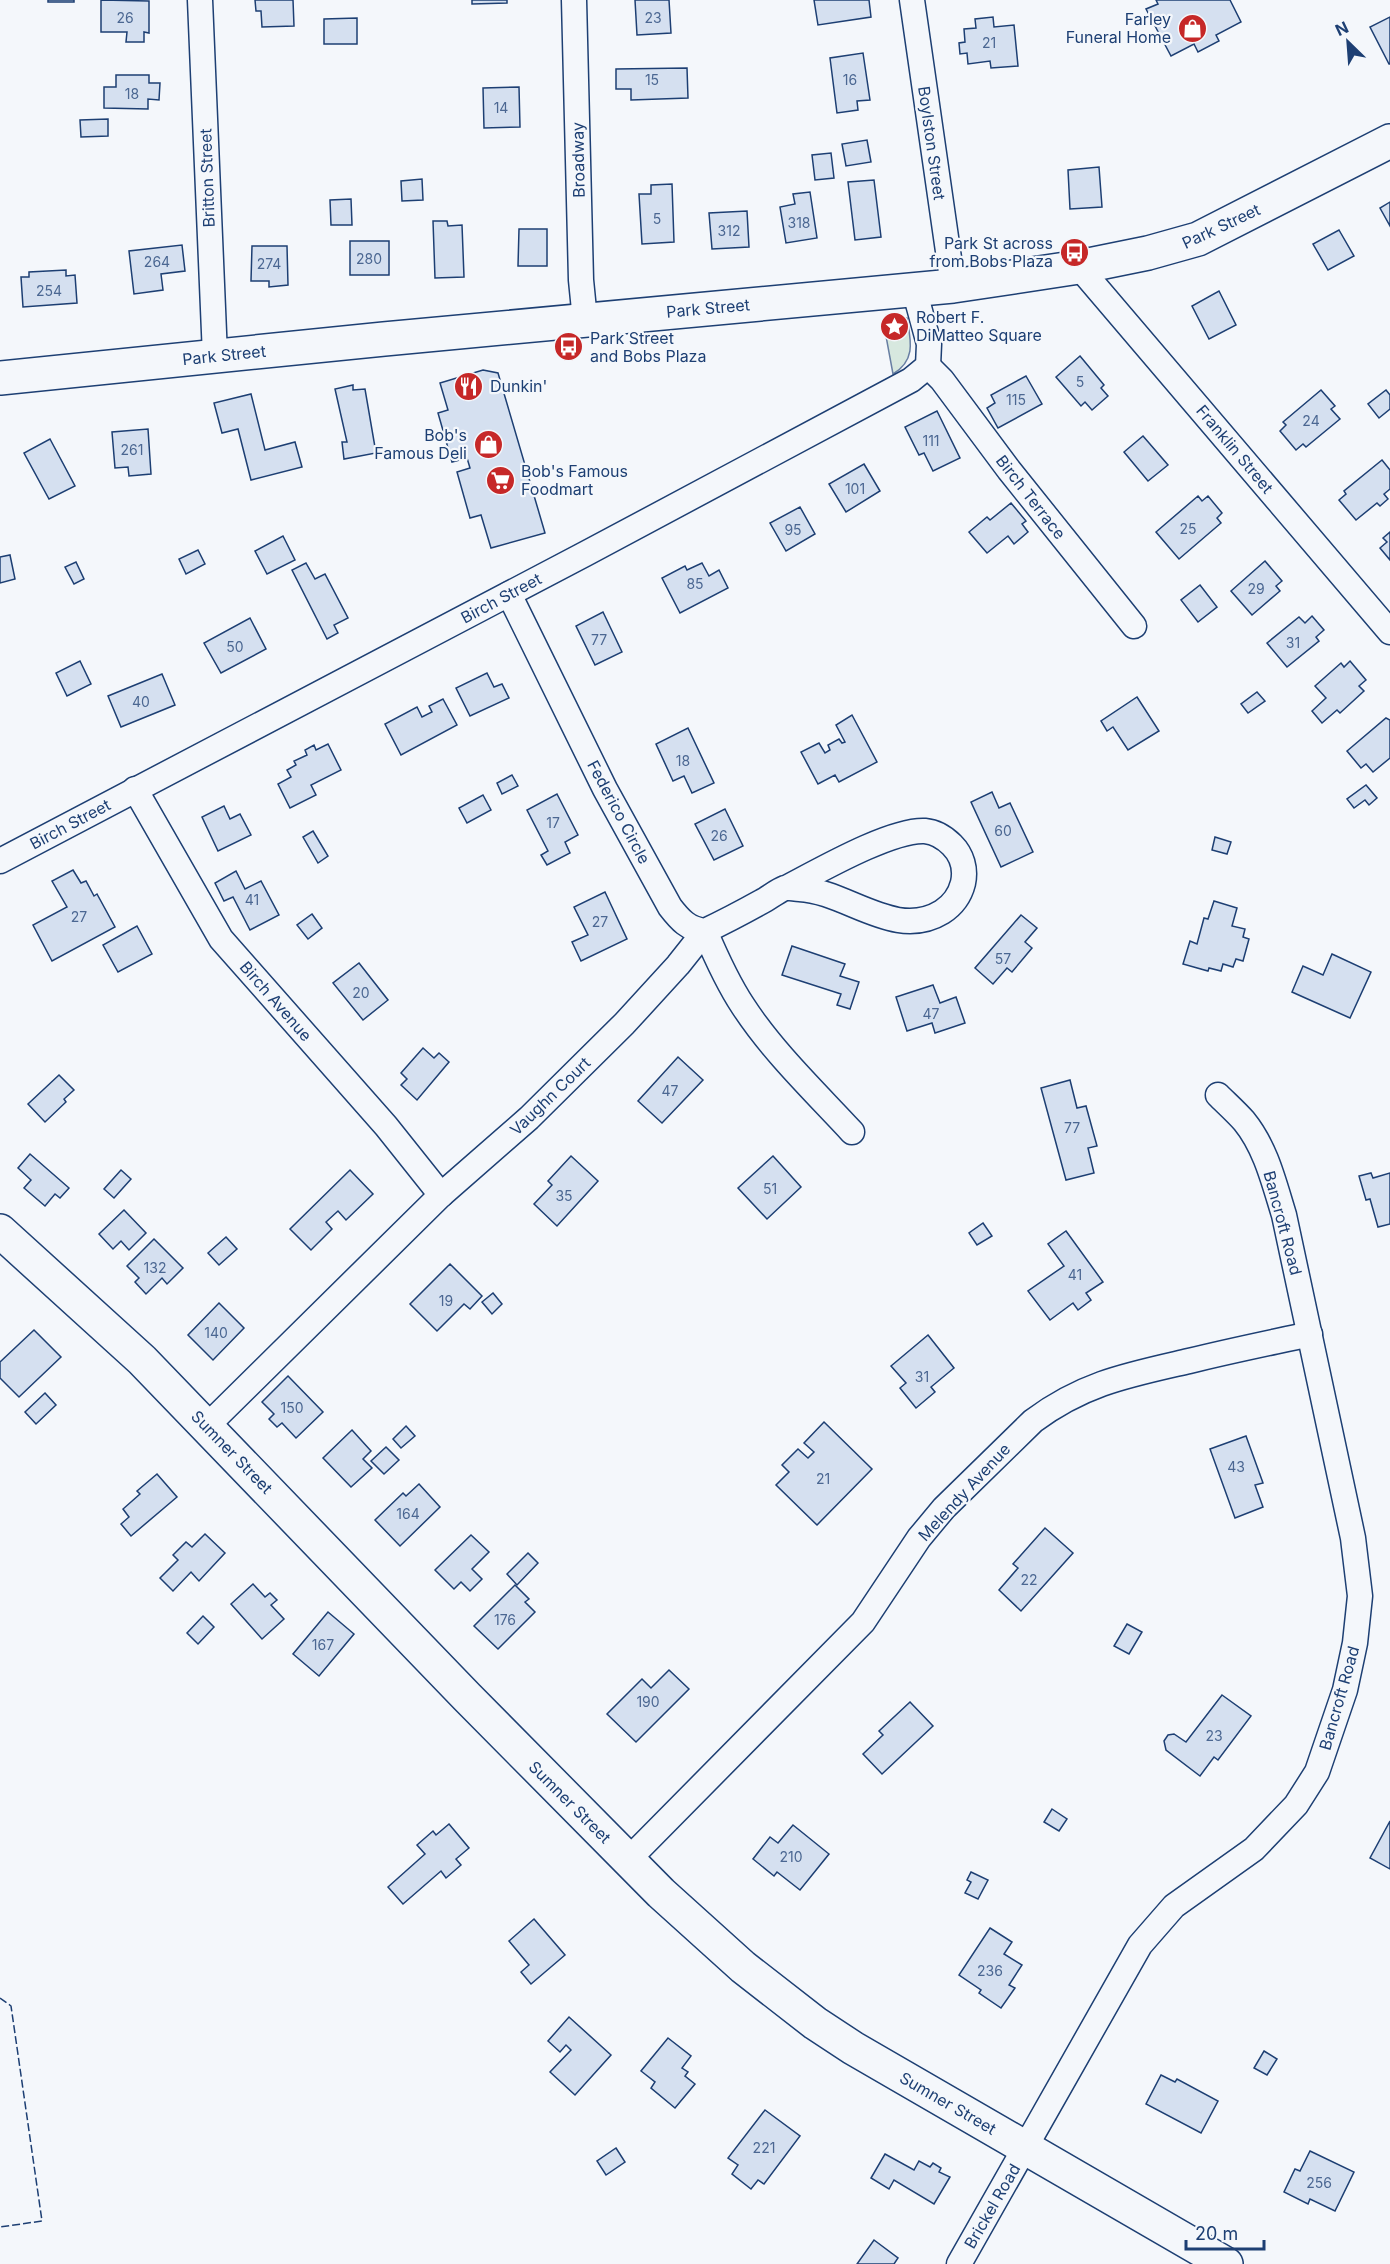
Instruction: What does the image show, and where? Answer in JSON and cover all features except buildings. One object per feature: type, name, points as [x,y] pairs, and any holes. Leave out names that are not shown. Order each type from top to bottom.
[{"type":"main road","name":"Park Street","points":[[0,378],[952,286],[1080,267],[1148,253],[1198,239],[1390,141]]},
{"type":"main road","name":"Sumner Street","points":[[0,1231],[103,1323],[207,1426],[467,1697],[628,1860],[716,1944],[815,2023],[900,2076],[1226,2264]]},
{"type":"street","name":"Britton Street","points":[[200,0],[215,356]]},
{"type":"street","name":"Broadway","points":[[574,0],[581,280],[585,320]]},
{"type":"street","name":"Boylston Street","points":[[912,0],[952,286]]},
{"type":"street","name":"Franklin Street","points":[[1080,267],[1390,632]]},
{"type":"street","points":[[914,289],[929,344],[928,366]]},
{"type":"street","name":"Birch Street","points":[[0,861],[911,380],[928,366]]},
{"type":"street","name":"Birch Terrace","points":[[928,366],[942,380],[1009,470],[1134,626]]},
{"type":"street","name":"Federico Circle","points":[[509,594],[605,789],[670,907],[682,922],[693,930],[705,931]]},
{"type":"street","name":"Birch Avenue","points":[[135,789],[221,939],[386,1126],[441,1195]]},
{"type":"street","points":[[786,888],[808,889],[828,894],[882,917],[921,921],[936,916],[957,899],[964,873],[961,857],[955,848],[935,833],[922,831],[891,838],[848,856],[786,888],[705,931],[721,968],[743,1006],[775,1048],[852,1132]]},
{"type":"street","name":"Vaughn Court","points":[[207,1426],[441,1195],[529,1118],[624,1024],[678,965],[705,931]]},
{"type":"street","name":"Bancroft Road","points":[[1026,2148],[1140,1945],[1174,1906],[1254,1849],[1283,1820],[1317,1772],[1345,1690],[1356,1643],[1360,1613],[1359,1578],[1353,1538],[1284,1215],[1270,1170],[1256,1140],[1244,1122],[1218,1095]]},
{"type":"street","name":"Melendy Avenue","points":[[628,1860],[848,1638],[876,1605],[919,1538],[944,1508],[1033,1421],[1081,1391],[1117,1377],[1310,1334]]},
{"type":"street","name":"Brickel Road","points":[[959,2264],[1026,2148]]},
{"type":"shaded area","points":[[907,318],[909,356],[900,369],[893,374],[883,320]]},
{"type":"fence","points":[[0,1998],[11,2006],[42,2221],[0,2227]]},
{"type":"place","name":"Farley Funeral Home","points":[[1192,28]]},
{"type":"place","name":"Park St across from Bobs Plaza","points":[[1074,252]]},
{"type":"place","name":"Robert F. DiMatteo Square","points":[[895,326]]},
{"type":"place","name":"Park Street and Bobs Plaza","points":[[569,347]]},
{"type":"place","name":"Dunkin'","points":[[469,386]]},
{"type":"place","name":"Bob's Famous Deli","points":[[488,444]]},
{"type":"place","name":"Bob's Famous Foodmart","points":[[500,480]]}]
